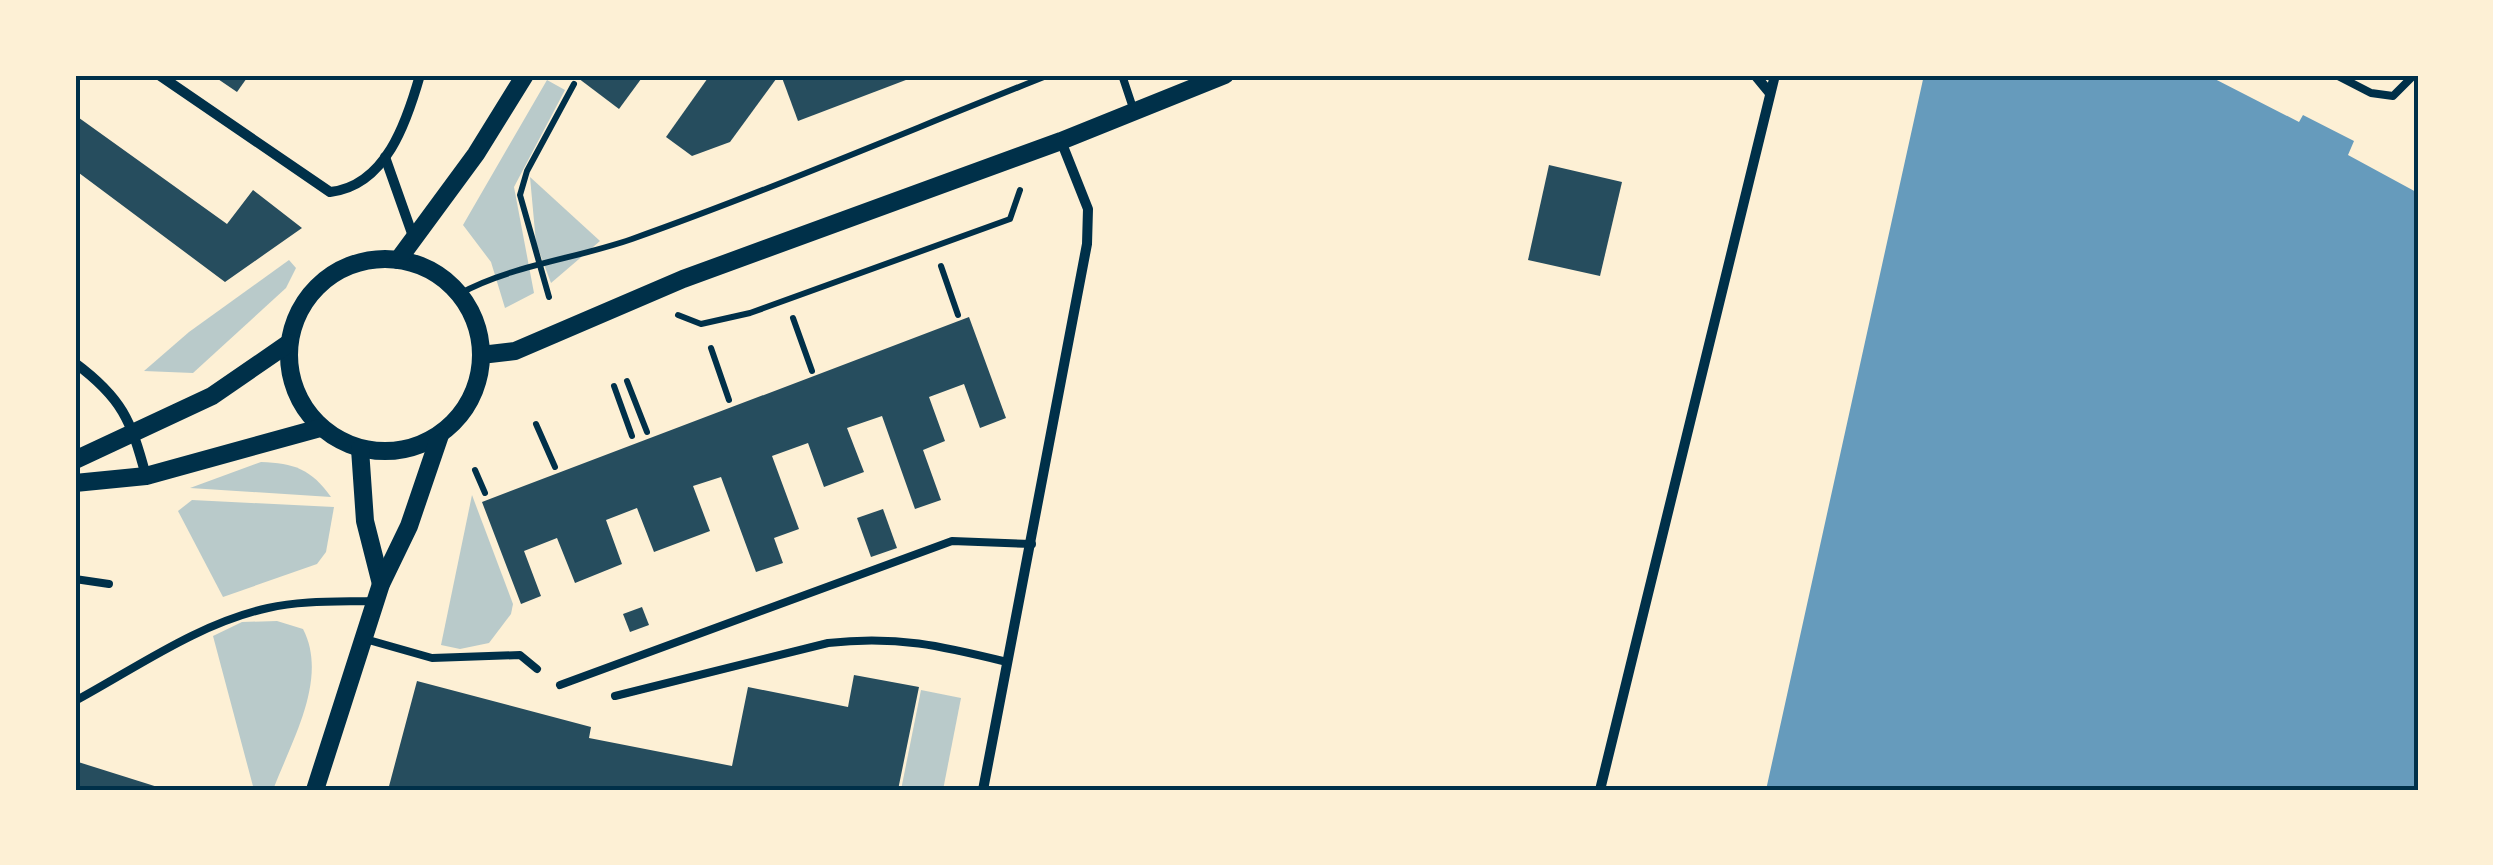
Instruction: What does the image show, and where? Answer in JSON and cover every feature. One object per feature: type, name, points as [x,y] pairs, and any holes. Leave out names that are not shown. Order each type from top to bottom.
[{"type":"street","points":[[159,75],[330,192],[342,191],[364,178],[385,157],[401,135],[420,75]]},
{"type":"street","points":[[398,260],[476,154],[525,75]]},
{"type":"street","points":[[481,356],[515,352],[638,298],[1061,141],[1134,108],[1225,75]]},
{"type":"street","points":[[1755,75],[1769,92]]},
{"type":"street","points":[[1600,790],[1774,75]]},
{"type":"street","points":[[983,790],[1087,244],[1088,209],[1061,141]]},
{"type":"street","points":[[385,157],[414,239]]},
{"type":"street","points":[[398,260],[432,272],[459,294],[476,323],[481,356],[476,386],[462,413],[440,435],[415,447],[388,452],[360,449],[320,428],[298,399],[290,373],[289,343],[296,318],[311,292],[334,273],[361,262],[398,260]]},
{"type":"street","points":[[75,460],[212,396],[289,343]]},
{"type":"street","points":[[75,363],[110,390],[134,430],[146,476]]},
{"type":"street","points":[[75,483],[146,476],[320,428]]},
{"type":"street","points":[[315,790],[378,593],[409,526],[440,435]]},
{"type":"street","points":[[360,449],[365,521],[378,593]]},
{"type":"lane","points":[[1122,75],[1134,108]]},
{"type":"lane","points":[[2336,75],[2371,93],[2394,96],[2414,75]]},
{"type":"lane","points":[[560,685],[952,541],[1032,544]]},
{"type":"lane","points":[[75,579],[109,584]]},
{"type":"lane","points":[[75,701],[216,624],[244,614],[378,593]]},
{"type":"lane","points":[[364,638],[432,658],[520,655],[537,668]]},
{"type":"lane","points":[[615,696],[828,643],[861,639],[916,640],[1007,662]]},
{"type":"path","points":[[459,294],[494,274],[540,267],[630,240],[1049,75]]},
{"type":"path","points":[[549,297],[520,195],[527,171],[574,84]]},
{"type":"path","points":[[638,298],[701,324],[720,321],[1010,219],[1034,151]]},
{"type":"path","points":[[941,266],[958,314]]},
{"type":"path","points":[[793,318],[812,371]]},
{"type":"path","points":[[711,348],[730,400]]},
{"type":"path","points":[[628,380],[647,432]]},
{"type":"path","points":[[614,386],[632,436]]},
{"type":"path","points":[[536,424],[554,468]]},
{"type":"path","points":[[475,470],[485,492]]},
{"type":"shaded area","points":[[547,80],[565,90],[514,187],[534,293],[505,308],[491,262],[463,225]]},
{"type":"shaded area","points":[[530,177],[600,241],[551,283],[536,243]]},
{"type":"shaded area","points":[[289,260],[296,268],[286,288],[193,373],[144,371],[189,332]]},
{"type":"shaded area","points":[[261,462],[301,469],[331,497],[190,488]]},
{"type":"shaded area","points":[[472,495],[513,604],[511,614],[489,643],[460,649],[441,645]]},
{"type":"shaded area","points":[[192,500],[334,507],[326,552],[317,564],[223,597],[178,511]]},
{"type":"shaded area","points":[[277,621],[303,629],[310,648],[310,689],[273,790],[254,790],[213,636],[242,622]]},
{"type":"shaded area","points":[[921,690],[961,698],[943,790],[901,790]]},
{"type":"water","points":[[1924,75],[2207,75],[2299,122],[2303,115],[2354,141],[2348,155],[2418,193],[2418,790],[1766,790]]},
{"type":"building","points":[[212,75],[249,75],[237,92]]},
{"type":"building","points":[[574,75],[644,75],[619,109]]},
{"type":"building","points":[[710,75],[779,75],[730,142],[692,156],[666,137]]},
{"type":"building","points":[[781,75],[919,75],[798,121]]},
{"type":"building","points":[[75,115],[227,224],[253,190],[302,228],[225,282],[75,170]]},
{"type":"building","points":[[1549,165],[1622,182],[1600,276],[1528,260]]},
{"type":"building","points":[[969,317],[1006,418],[980,428],[964,384],[929,397],[945,441],[923,450],[941,500],[915,509],[882,416],[847,428],[864,472],[824,487],[808,443],[772,456],[799,529],[774,538],[783,563],[756,572],[721,477],[693,486],[710,531],[654,552],[637,508],[606,520],[622,564],[575,583],[557,538],[524,551],[541,596],[521,604],[482,502]]},
{"type":"building","points":[[883,509],[897,548],[871,557],[857,518]]},
{"type":"building","points":[[642,607],[649,625],[630,632],[623,614]]},
{"type":"building","points":[[854,675],[919,687],[898,790],[388,790],[417,681],[591,727],[589,738],[732,766],[748,687],[848,707]]},
{"type":"building","points":[[75,761],[164,789],[164,790],[75,790]]}]
